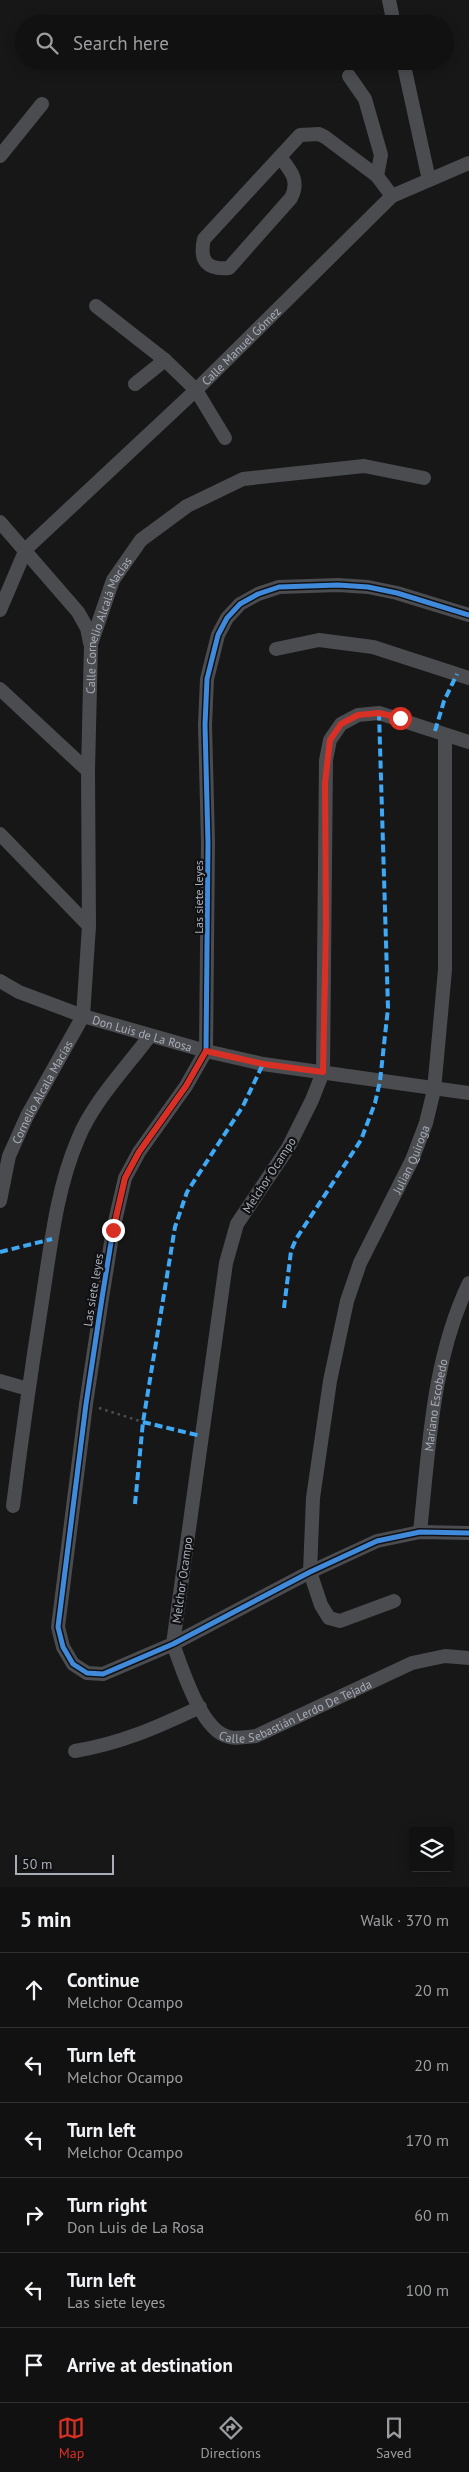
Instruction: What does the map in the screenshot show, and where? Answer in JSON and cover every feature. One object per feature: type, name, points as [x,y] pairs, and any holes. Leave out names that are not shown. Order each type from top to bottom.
[{"type":"street","points":[[389,0],[392,15]]},
{"type":"street","points":[[405,70],[429,180]]},
{"type":"street","points":[[349,76],[365,100],[381,155],[377,176]]},
{"type":"street","points":[[0,156],[42,104]]},
{"type":"street","points":[[280,157],[291,171],[296,182],[296,190],[229,268],[212,267],[203,260],[201,251],[204,239],[300,135],[319,134],[351,155],[377,176],[392,196]]},
{"type":"street","name":"Calle Manuel Gómez","points":[[26,549],[196,390],[392,196],[469,163]]},
{"type":"street","points":[[96,306],[165,360],[196,390],[225,438]]},
{"type":"street","points":[[135,384],[165,360]]},
{"type":"street","name":"Calle Cornelio Alcalá Macías","points":[[83,1016],[89,926],[88,771],[91,644],[113,580],[141,540],[187,506],[243,479],[364,466],[424,478]]},
{"type":"street","points":[[0,522],[26,549],[78,612],[87,628],[91,644]]},
{"type":"street","points":[[0,610],[26,549]]},
{"type":"street","name":"Las siete leyes","points":[[469,615],[368,587],[320,585],[279,587],[258,594],[240,604],[227,618],[218,635],[210,658],[206,686],[208,870],[206,1051],[186,1086],[139,1152],[125,1178],[113,1230],[86,1404],[58,1627],[63,1647],[73,1664],[87,1672],[103,1674],[173,1644],[310,1572],[377,1542],[420,1532],[469,1533]]},
{"type":"street","points":[[276,650],[319,640],[364,646],[469,678]]},
{"type":"street","points":[[0,689],[88,771]]},
{"type":"street","name":"Melchor Ocampo","points":[[173,1644],[226,1263],[237,1224],[288,1148],[312,1100],[323,1072],[326,926],[325,783],[330,740],[335,730],[348,718],[368,713],[400,718],[469,742]]},
{"type":"street","name":"Julian Quiroga","points":[[394,1601],[340,1621],[329,1618],[320,1605],[310,1572],[313,1498],[330,1381],[347,1301],[360,1263],[412,1160],[426,1123],[434,1090],[445,970],[445,735]]},
{"type":"street","points":[[0,834],[89,926]]},
{"type":"street","name":"Don Luis de La Rosa","points":[[0,981],[19,992],[83,1016],[149,1037],[206,1051],[263,1064],[469,1094]]},
{"type":"street","name":"Cornelio Alcala Macías","points":[[0,1201],[5,1151],[27,1116],[83,1016]]},
{"type":"street","points":[[12,1506],[28,1389],[61,1192],[78,1139],[98,1104],[149,1037]]},
{"type":"street","name":"Mariano Escobedo","points":[[420,1532],[439,1378],[446,1341],[469,1283]]},
{"type":"street","points":[[0,1381],[28,1389]]},
{"type":"street","name":"Calle Sebastián Lerdo De Tejada","points":[[173,1644],[200,1707],[215,1730],[228,1737],[256,1736],[412,1663],[445,1656],[469,1658]]},
{"type":"street","points":[[75,1751],[108,1746],[139,1736],[200,1707]]},
{"type":"path","points":[[86,1404],[143,1422]]},
{"type":"marked path","points":[[435,731],[444,701],[457,674]]},
{"type":"marked path","points":[[284,1308],[291,1251],[296,1239],[361,1140],[375,1103],[380,1081],[388,1008],[379,713]]},
{"type":"marked path","points":[[135,1504],[143,1422],[175,1227],[187,1192],[243,1106],[263,1064]]},
{"type":"marked path","points":[[0,1252],[52,1239]]},
{"type":"marked path","points":[[143,1422],[201,1436]]},
{"type":"cycle path","points":[[469,615],[397,593],[368,587],[338,585],[279,587],[258,594],[240,604],[227,618],[218,635],[207,679],[205,725],[208,843],[206,1051],[186,1086],[139,1152],[125,1178],[113,1230],[86,1404],[58,1627],[63,1647],[73,1664],[87,1673],[103,1674],[173,1644],[310,1572],[377,1541],[420,1532],[469,1533]]},
{"type":"route","points":[[113,1230],[125,1178],[139,1152],[186,1086],[206,1051],[263,1064],[323,1072],[326,926],[325,783],[326,760],[330,740],[335,730],[348,718],[368,713],[379,713],[400,718]]}]
